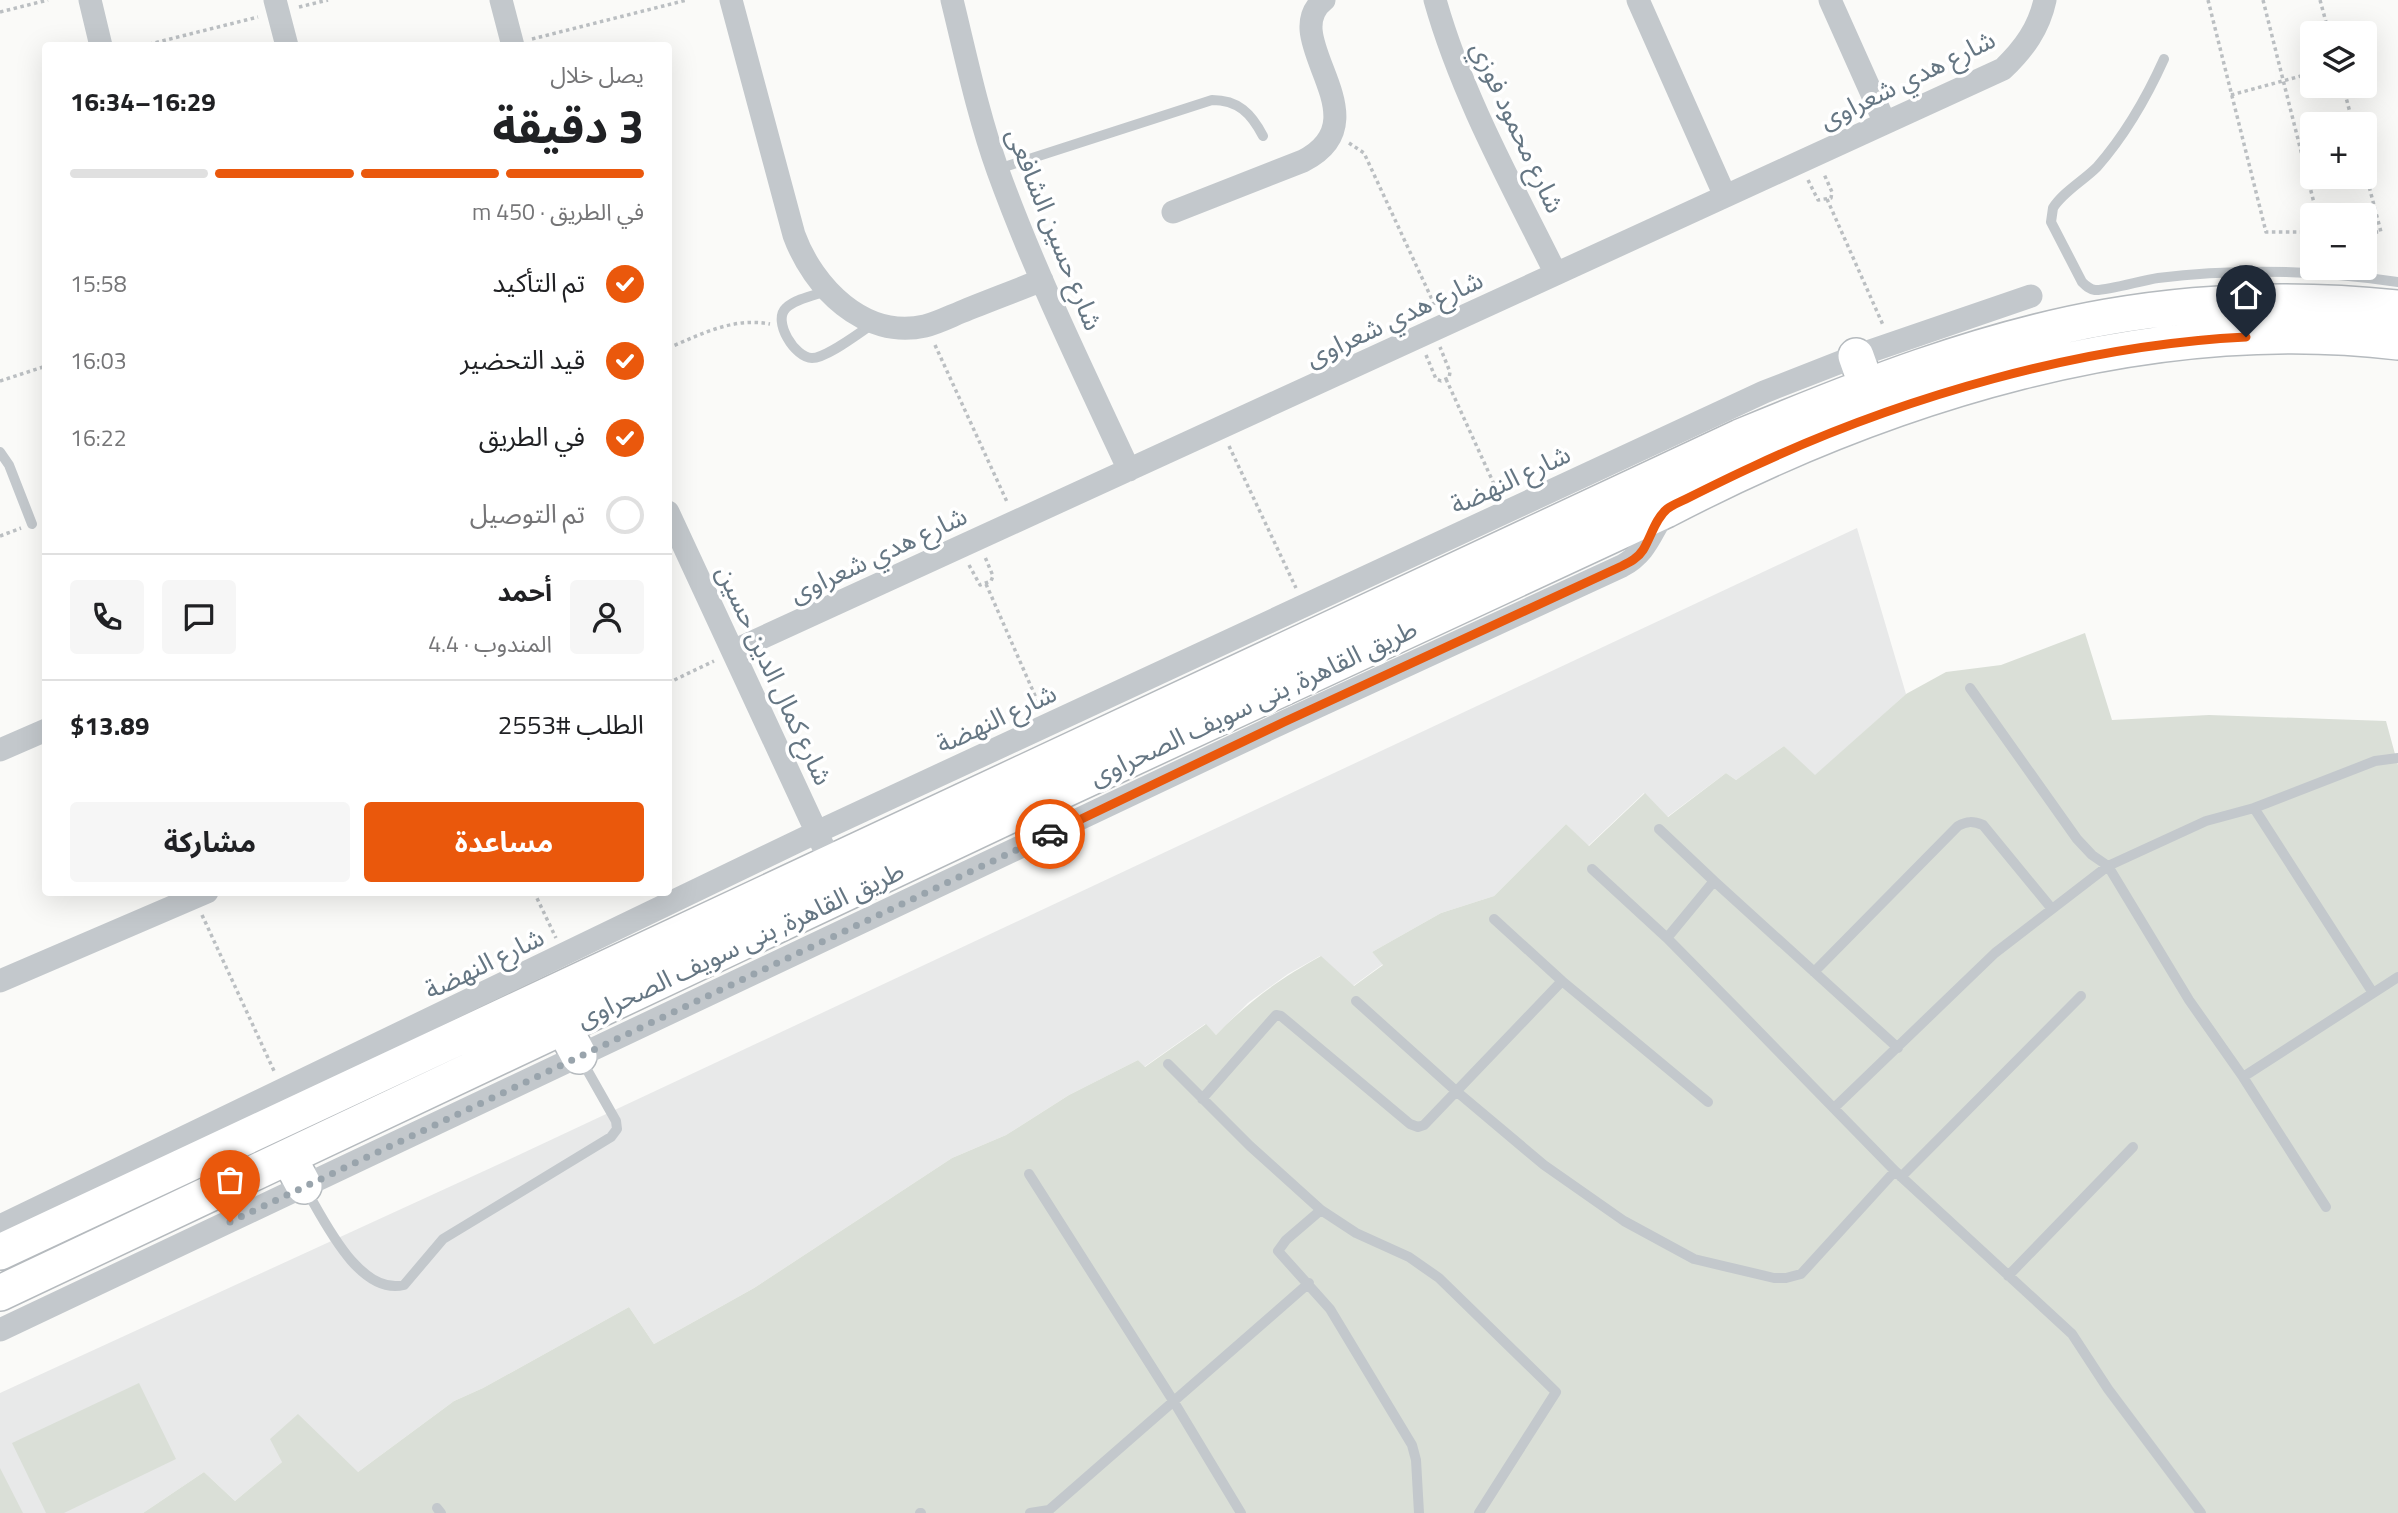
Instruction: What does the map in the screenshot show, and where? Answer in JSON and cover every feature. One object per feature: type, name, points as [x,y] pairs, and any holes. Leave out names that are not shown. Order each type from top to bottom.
[{"type":"main road","name":"طريق القاهرة, بنى سويف الصحراوى","points":[[0,1252],[824,847],[1527,537],[1740,437],[1861,371],[1940,362],[2054,328],[2159,309],[2263,302],[2327,302],[2398,308]]},
{"type":"main road","name":"طريق القاهرة, بنى سويف الصحراوى","points":[[0,1293],[297,1172],[1047,817],[1527,537],[1666,510],[1736,474],[1829,434],[1924,400],[2032,370],[2132,349],[2223,338],[2322,336],[2398,342]]},
{"type":"street","points":[[90,0],[100,42]]},
{"type":"street","points":[[501,0],[512,42]]},
{"type":"street","points":[[731,0],[794,235],[807,265],[827,291],[849,310],[876,322],[901,327],[926,326],[1042,280]]},
{"type":"street","name":"شارع حسين الشافعى","points":[[952,0],[998,169],[1042,280],[1129,470]]},
{"type":"street","points":[[1173,212],[1312,157],[1327,143],[1335,124],[1334,103],[1310,29],[1314,9],[1324,0]]},
{"type":"street","name":"شارع محمود فوزي","points":[[1435,0],[1476,109],[1556,274]]},
{"type":"street","points":[[1638,0],[1725,197]]},
{"type":"street","points":[[1830,0],[1885,123]]},
{"type":"street","name":"شارع هدي شعراوى","points":[[733,651],[2003,69],[2028,41],[2037,25],[2045,0]]},
{"type":"street","points":[[277,6],[285,42]]},
{"type":"street","points":[[1861,371],[1891,343],[2031,296]]},
{"type":"street","points":[[1047,817],[1284,722],[1622,566],[1643,551],[1649,536],[1666,510]]},
{"type":"street","name":"شارع كمال الدين حسين","points":[[672,521],[824,847]]},
{"type":"street","name":"شارع النهضة","points":[[0,1226],[564,956],[824,847],[1048,724],[1304,606],[1527,537]]},
{"type":"street","points":[[0,750],[42,732]]},
{"type":"street","points":[[0,981],[199,896]]},
{"type":"street","points":[[0,1330],[297,1172]]},
{"type":"lane","points":[[2164,59],[2146,99],[2123,135],[2095,168],[2053,208],[2051,222],[2087,287],[2098,290],[2200,273],[2257,270],[2348,275],[2398,282]]},
{"type":"lane","points":[[998,169],[1212,100],[1231,102],[1240,107],[1255,120],[1263,136]]},
{"type":"lane","points":[[827,291],[788,306],[781,316],[782,327],[803,356],[815,358],[876,322]]},
{"type":"lane","points":[[0,452],[9,465],[32,524]]},
{"type":"lane","points":[[1970,688],[2077,839],[2092,855],[2108,866],[2189,999],[2243,1077],[2326,1207]]},
{"type":"lane","points":[[1834,1108],[1995,953],[2108,866],[2206,821],[2254,808],[2375,761],[2398,758]]},
{"type":"lane","points":[[2254,808],[2373,993]]},
{"type":"lane","points":[[1814,972],[1965,822],[1983,825],[2052,909]]},
{"type":"lane","points":[[1659,829],[1898,1048]]},
{"type":"lane","points":[[1592,869],[1667,939],[1898,1174],[2072,1334],[2108,1389],[2201,1513]]},
{"type":"lane","points":[[1667,939],[1714,881]]},
{"type":"lane","points":[[1494,919],[1562,981],[1708,1102]]},
{"type":"lane","points":[[2243,1077],[2398,977]]},
{"type":"lane","points":[[1202,1098],[1276,1015],[1281,1016],[1410,1124],[1418,1127],[1424,1125],[1562,981]]},
{"type":"lane","points":[[1356,1001],[1544,1165],[1624,1221],[1694,1259],[1786,1279],[1801,1274],[1898,1174],[2081,996]]},
{"type":"lane","points":[[297,1172],[340,1246],[357,1266],[378,1283],[389,1287],[404,1285],[443,1239],[611,1137],[617,1129],[571,1042]]},
{"type":"lane","points":[[1168,1064],[1250,1146],[1321,1210],[1356,1233],[1409,1257],[1439,1278],[1556,1392],[1479,1513]]},
{"type":"lane","points":[[2008,1276],[2133,1147]]},
{"type":"lane","points":[[1029,1174],[1241,1513]]},
{"type":"lane","points":[[1321,1210],[1286,1240],[1279,1251],[1330,1309],[1412,1445],[1416,1460],[1419,1513]]},
{"type":"lane","points":[[1030,1513],[1049,1510],[1309,1283]]},
{"type":"path","points":[[0,12],[48,0]]},
{"type":"path","points":[[156,42],[277,6],[328,0]]},
{"type":"path","points":[[525,42],[687,0]]},
{"type":"path","points":[[2208,0],[2266,232],[2300,232]]},
{"type":"path","points":[[2263,0],[2314,203]]},
{"type":"path","points":[[2320,0],[2326,21]]},
{"type":"path","points":[[2231,95],[2300,76]]},
{"type":"path","points":[[1327,143],[1349,143],[1364,153],[1450,372],[1449,378],[1441,381],[1436,379],[1432,331]]},
{"type":"path","points":[[1808,159],[1832,191],[1831,198],[1821,201],[1816,198],[1808,159]]},
{"type":"path","points":[[1827,199],[1891,343]]},
{"type":"path","points":[[2377,217],[2381,232],[2377,232]]},
{"type":"path","points":[[672,346],[726,324],[749,322],[782,327]]},
{"type":"path","points":[[926,326],[1016,522]]},
{"type":"path","points":[[0,381],[42,367]]},
{"type":"path","points":[[1446,379],[1527,537]]},
{"type":"path","points":[[1220,428],[1304,606]]},
{"type":"path","points":[[969,543],[993,576],[986,584],[978,583],[969,543]]},
{"type":"path","points":[[986,584],[1048,724]]},
{"type":"path","points":[[672,681],[733,651]]},
{"type":"path","points":[[201,896],[283,1091]]},
{"type":"path","points":[[536,896],[564,956]]},
{"type":"shaded area","points":[[1857,528],[1906,694],[1815,776],[1784,746],[1736,780],[1726,773],[1667,817],[1644,793],[1588,846],[1566,824],[1494,896],[1441,913],[1372,952],[1383,964],[1353,986],[1320,956],[1288,974],[1248,1003],[1216,1035],[1205,1024],[1144,1067],[1138,1060],[1069,1095],[1006,1135],[952,1158],[754,1288],[654,1344],[629,1307],[483,1388],[454,1401],[358,1472],[282,1462],[235,1501],[204,1472],[143,1513],[0,1513],[0,1393],[508,1160]]},
{"type":"shaded area","points":[[2085,633],[2112,720],[2209,715],[2386,721],[2398,765],[2398,1513],[143,1513],[204,1472],[235,1501],[282,1462],[270,1439],[298,1414],[358,1472],[454,1401],[483,1388],[629,1307],[654,1344],[754,1288],[952,1158],[1006,1135],[1069,1095],[1138,1060],[1145,1067],[1206,1024],[1216,1035],[1265,991],[1321,956],[1354,986],[1383,965],[1372,952],[1441,913],[1494,896],[1566,824],[1589,846],[1645,793],[1668,817],[1726,773],[1736,780],[1784,746],[1815,775],[1906,694],[1946,672],[2001,665]]},
{"type":"shaded area","points":[[139,1383],[176,1459],[64,1513],[46,1513],[12,1443]]},
{"type":"shaded area","points":[[0,1468],[23,1513],[0,1513]]},
{"type":"way so far","points":[[230,1222],[1050,834]]},
{"type":"route","points":[[1050,834],[1284,722],[1622,566],[1643,551],[1649,536],[1666,510],[1818,438],[1924,400],[2032,370],[2132,349],[2246,337]]}]
